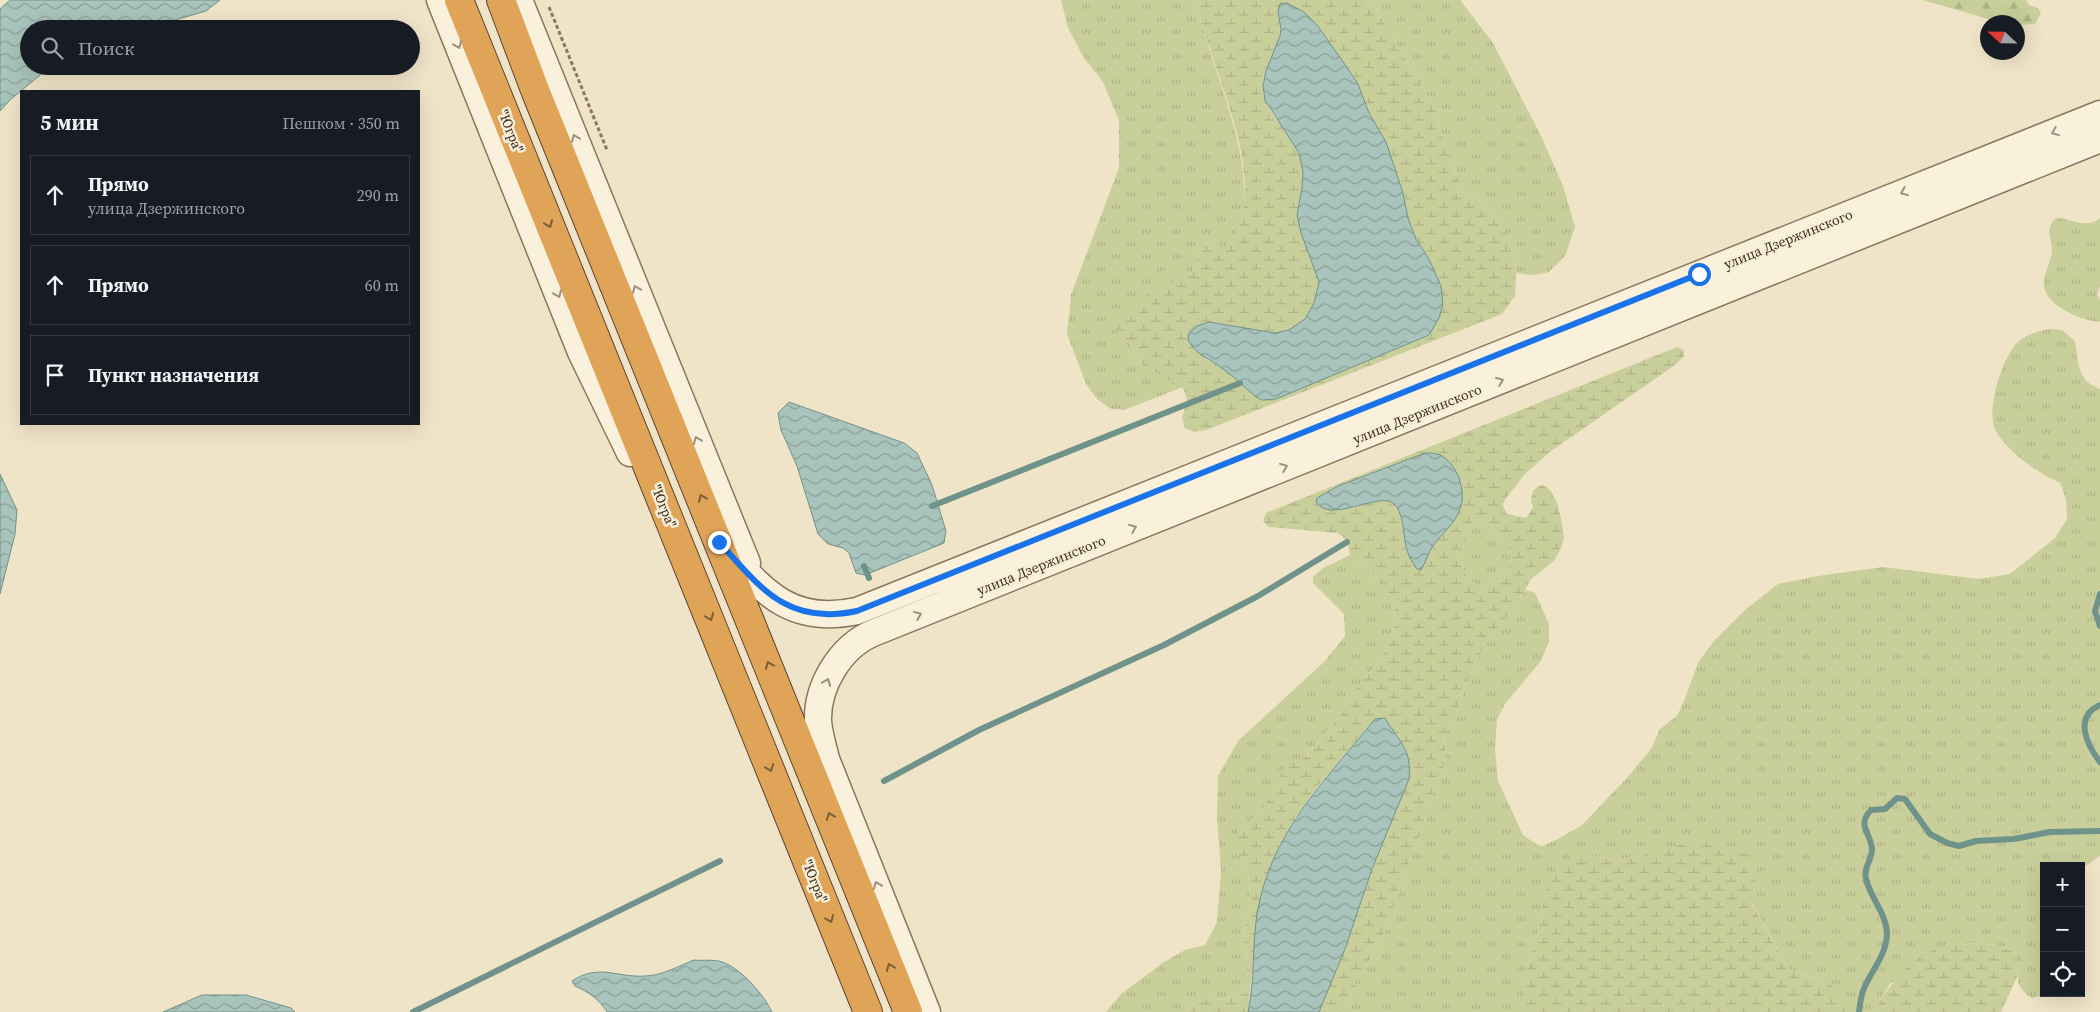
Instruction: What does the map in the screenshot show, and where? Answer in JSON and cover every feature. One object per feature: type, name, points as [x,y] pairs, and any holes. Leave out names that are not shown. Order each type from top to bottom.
[{"type":"highway","name":"\"Югра\"","points":[[459,0],[868,1012]]},
{"type":"highway","points":[[500,0],[908,1012]]},
{"type":"street","points":[[440,0],[582,352],[697,586]]},
{"type":"street","points":[[519,0],[755,582]]},
{"type":"street","name":"улица Дзержинского","points":[[719,542],[755,582],[767,593],[785,604],[812,613],[841,614],[863,609],[2100,114]]},
{"type":"street","name":"улица Дзержинского","points":[[818,720],[824,690],[838,661],[855,643],[872,633],[2100,139]]},
{"type":"street","points":[[817,784],[818,720]]},
{"type":"street","points":[[818,720],[826,759],[927,1012]]},
{"type":"green space","points":[[1061,0],[1196,0],[1207,43],[1234,128],[1243,172],[1245,198],[1243,214],[1236,232],[1226,248],[1209,241],[1200,253],[1192,272],[1173,282],[1117,331],[1129,343],[1141,364],[1183,387],[1124,410],[1111,409],[1097,399],[1086,384],[1067,334],[1071,295],[1119,168],[1119,121],[1103,82],[1084,58],[1068,28]]},
{"type":"green space","points":[[1196,0],[1371,0],[1436,110],[1444,143],[1456,176],[1469,195],[1485,203],[1509,238],[1516,273],[1515,296],[1502,314],[1206,430],[1195,432],[1185,428],[1182,418],[1187,399],[1183,388],[1141,364],[1129,343],[1117,331],[1120,318],[1146,295],[1192,272],[1200,253],[1209,241],[1226,247],[1242,218],[1245,187],[1243,161],[1229,106],[1202,25]],"holes":[[[1287,3],[1304,12],[1317,25],[1358,84],[1369,113],[1386,142],[1416,239],[1429,259],[1441,286],[1429,335],[1276,399],[1262,400],[1256,397],[1222,367],[1205,359],[1209,322],[1264,333],[1290,329],[1301,322],[1310,311],[1318,293],[1318,276],[1298,221],[1303,182],[1300,159],[1296,146],[1268,107],[1263,91],[1265,74],[1280,34],[1280,4]]]},
{"type":"green space","points":[[1371,0],[1460,0],[1493,43],[1542,138],[1563,186],[1575,227],[1565,256],[1549,272],[1534,275],[1516,273],[1509,238],[1485,203],[1469,195],[1456,176],[1444,143],[1436,110]]},
{"type":"green space","points":[[1923,0],[2026,0],[2029,5],[2038,8],[2041,13],[2035,24],[2025,25],[2025,15],[1980,15],[1980,17]]},
{"type":"green space","points":[[2060,218],[2080,223],[2091,223],[2100,218],[2100,286],[2097,294],[2100,300],[2100,321],[2098,322],[2073,315],[2057,305],[2046,292],[2044,281],[2052,251],[2050,227],[2055,219]]},
{"type":"green space","points":[[2049,329],[2062,330],[2075,341],[2078,363],[2083,376],[2092,386],[2100,389],[2100,856],[2085,866],[2085,862],[2040,862],[2040,996],[2032,998],[2021,989],[2018,974],[2022,956],[1997,945],[1974,943],[1940,948],[1890,984],[1873,1012],[1845,1012],[1820,981],[1788,969],[1751,901],[1756,883],[1645,855],[1617,860],[1584,854],[1546,889],[1535,943],[1522,983],[1522,1012],[1342,1012],[1383,934],[1395,903],[1446,759],[1443,734],[1457,716],[1464,689],[1485,644],[1526,590],[1535,593],[1549,624],[1549,641],[1541,661],[1505,704],[1497,720],[1495,749],[1498,781],[1523,835],[1542,846],[1582,825],[1625,780],[1651,749],[1660,729],[1677,716],[1698,663],[1713,642],[1744,611],[1778,584],[1818,576],[1883,567],[1978,579],[2010,574],[2055,538],[2067,519],[2066,499],[2060,483],[2042,474],[2017,456],[1997,433],[1993,424],[1993,401],[2004,364],[2018,342],[2026,336]]},
{"type":"green space","points":[[1677,347],[1684,350],[1684,356],[1675,365],[1551,451],[1525,474],[1504,501],[1503,506],[1507,514],[1526,518],[1533,508],[1531,499],[1533,491],[1538,486],[1543,485],[1551,491],[1558,505],[1562,524],[1564,538],[1561,548],[1554,561],[1531,579],[1520,600],[1485,644],[1464,689],[1457,716],[1443,734],[1446,759],[1383,934],[1342,1012],[1319,1012],[1345,949],[1372,869],[1405,747],[1385,718],[1375,719],[1318,786],[1295,818],[1279,846],[1256,930],[1248,1012],[1187,1012],[1201,998],[1223,1000],[1244,994],[1249,970],[1244,939],[1250,898],[1248,870],[1237,851],[1237,833],[1261,811],[1274,791],[1283,770],[1307,755],[1342,713],[1352,694],[1374,667],[1394,636],[1395,603],[1365,565],[1350,555],[1348,545],[1343,537],[1337,533],[1269,527],[1263,521],[1266,513]],"holes":[[[1442,456],[1450,463],[1457,474],[1437,540],[1420,570],[1416,568],[1406,550],[1400,513],[1395,504],[1388,500],[1379,500]],[[1480,519],[1489,523],[1509,547],[1511,563],[1498,582],[1483,587],[1473,582],[1466,575],[1462,559],[1463,550],[1473,521]]]},
{"type":"green space","points":[[1480,519],[1489,523],[1509,547],[1511,563],[1498,582],[1483,587],[1473,582],[1466,575],[1462,558],[1463,549],[1473,521]]},
{"type":"green space","points":[[1350,555],[1365,565],[1395,603],[1394,636],[1374,667],[1352,694],[1342,713],[1307,755],[1284,770],[1274,791],[1261,811],[1237,833],[1237,851],[1248,870],[1250,898],[1244,939],[1249,970],[1244,994],[1223,1000],[1201,998],[1187,1012],[1106,1012],[1121,994],[1164,962],[1185,950],[1205,945],[1217,922],[1221,871],[1217,818],[1218,776],[1238,741],[1325,661],[1345,636],[1344,614],[1313,583],[1313,577],[1323,568]]},
{"type":"green space","points":[[1704,837],[1749,856],[1756,883],[1751,902],[1788,969],[1835,987],[1845,1012],[1522,1012],[1522,983],[1535,943],[1546,889],[1563,865],[1584,854],[1617,860],[1645,855]]},
{"type":"green space","points":[[1975,943],[1997,945],[2023,956],[2017,977],[2001,1012],[1873,1012],[1893,983],[1918,959],[1939,948]]},
{"type":"water","points":[[10,0],[220,0],[206,11],[175,20],[20,20],[20,75],[40,75],[20,90],[0,111],[0,9]]},
{"type":"water","points":[[1287,3],[1304,12],[1317,25],[1358,84],[1369,113],[1386,142],[1403,193],[1408,218],[1416,239],[1429,259],[1441,286],[1443,304],[1439,318],[1429,335],[1276,399],[1262,400],[1218,365],[1200,354],[1188,340],[1189,333],[1197,326],[1209,322],[1275,333],[1289,330],[1305,319],[1314,303],[1319,282],[1301,233],[1297,215],[1303,172],[1299,153],[1265,100],[1263,86],[1266,71],[1280,36],[1281,29],[1278,12],[1280,4]]},
{"type":"water","points":[[789,402],[904,443],[917,453],[932,485],[946,531],[944,543],[865,575],[856,573],[849,553],[843,548],[828,544],[818,534],[797,466],[781,430],[778,413]]},
{"type":"water","points":[[1425,453],[1440,455],[1451,464],[1459,478],[1462,502],[1452,524],[1433,546],[1421,570],[1416,568],[1409,556],[1401,517],[1393,503],[1377,501],[1332,510],[1323,508],[1316,502],[1317,498],[1338,486]]},
{"type":"water","points":[[0,474],[17,510],[15,534],[0,594]]},
{"type":"water","points":[[1385,718],[1406,752],[1409,779],[1372,869],[1345,949],[1319,1012],[1248,1012],[1252,988],[1257,914],[1264,884],[1274,857],[1303,808],[1320,786],[1375,719]]},
{"type":"water","points":[[694,960],[719,961],[737,970],[758,990],[772,1012],[607,1012],[597,1000],[589,993],[575,986],[572,981],[591,973],[600,972],[651,976]]},
{"type":"water","points":[[202,995],[246,995],[291,1008],[295,1012],[163,1012]]},
{"type":"waterway","points":[[932,506],[1240,383]]},
{"type":"waterway","points":[[884,781],[979,730],[1164,645],[1258,596],[1347,542]]},
{"type":"waterway","points":[[864,566],[869,578]]},
{"type":"waterway","points":[[2100,594],[2095,611],[2100,626]]},
{"type":"waterway","points":[[2100,705],[2092,710],[2085,724],[2087,740],[2100,762]]},
{"type":"waterway","points":[[1859,1012],[1863,992],[1885,947],[1887,933],[1884,919],[1868,886],[1865,875],[1872,849],[1864,825],[1867,815],[1871,810],[1885,809],[1897,798],[1905,799],[1930,834],[1947,843],[1959,846],[1976,841],[2014,839],[2050,832],[2100,831]]},
{"type":"waterway","points":[[413,1012],[720,861]]},
{"type":"route","points":[[719,542],[762,589],[785,604],[820,615],[857,611],[1699,274]]}]
